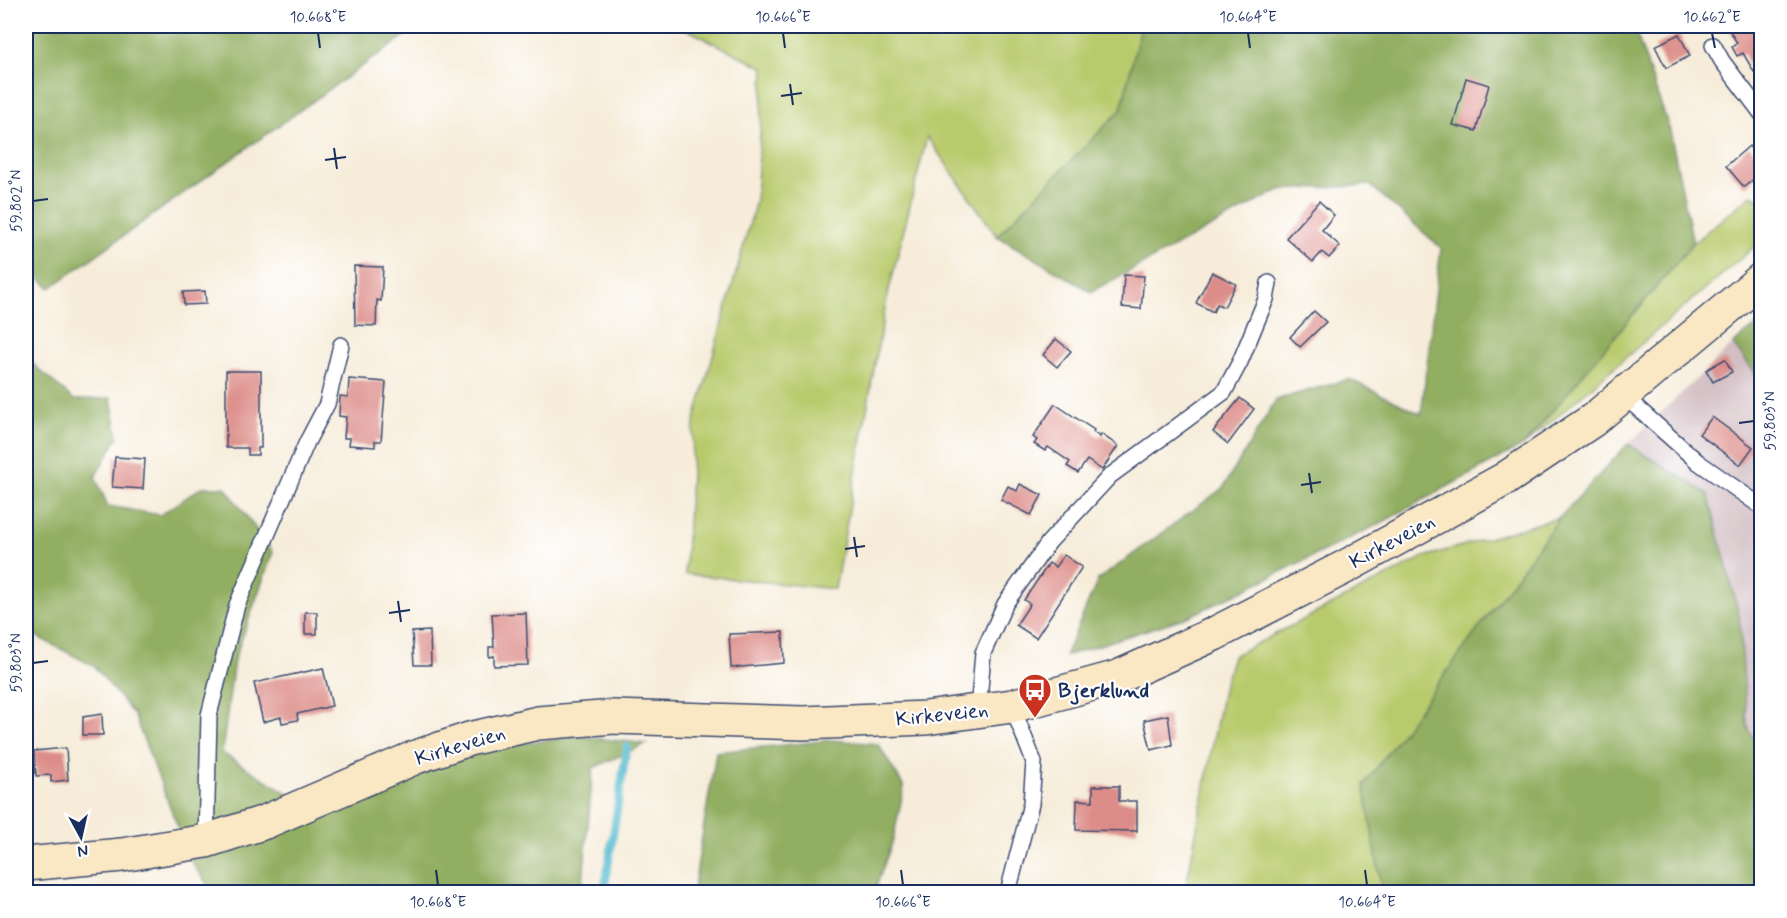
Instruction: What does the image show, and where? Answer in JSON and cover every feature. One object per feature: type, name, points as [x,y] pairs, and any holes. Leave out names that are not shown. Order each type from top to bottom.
[{"type":"main road","name":"Kirkeveien","points":[[26,864],[132,854],[206,841],[265,822],[416,757],[469,739],[538,723],[614,717],[803,723],[875,721],[978,712],[1012,706],[1118,677],[1214,634],[1345,567],[1505,479],[1555,447],[1624,396],[1761,279]]},
{"type":"lane","points":[[1713,45],[1761,114]]},
{"type":"lane","points":[[978,712],[983,653],[1005,604],[1049,542],[1110,476],[1224,392],[1240,362],[1266,299],[1269,283]]},
{"type":"lane","points":[[206,841],[209,715],[237,604],[306,442],[327,404],[341,345]]},
{"type":"lane","points":[[1624,396],[1698,462],[1761,507]]},
{"type":"lane","points":[[1008,892],[1031,804],[1034,762],[1012,706]]},
{"type":"shaded area","points":[[1733,344],[1761,381],[1761,755],[1747,725],[1739,614],[1708,494],[1628,444]]},
{"type":"green space","points":[[26,26],[413,26],[413,30],[50,288],[26,266]]},
{"type":"green space","points":[[680,26],[1141,26],[1121,110],[997,236],[927,137],[886,302],[835,589],[685,574],[694,423],[756,201],[764,68]]},
{"type":"green space","points":[[1141,26],[1634,26],[1670,131],[1693,243],[1524,445],[1379,524],[1190,616],[1065,656],[1098,580],[1223,488],[1276,400],[1349,379],[1421,414],[1441,248],[1370,185],[1279,190],[1091,292],[997,236],[1121,110]]},
{"type":"green space","points":[[1751,195],[1761,199],[1761,241],[1524,445],[1693,243]]},
{"type":"green space","points":[[1761,322],[1761,381],[1733,344]]},
{"type":"green space","points":[[26,358],[74,400],[111,398],[118,437],[95,477],[108,506],[160,515],[202,487],[225,487],[273,552],[234,660],[222,753],[318,812],[490,748],[579,736],[646,744],[593,768],[582,892],[213,892],[192,863],[134,715],[94,666],[26,631]]},
{"type":"green space","points":[[1628,444],[1708,494],[1739,614],[1747,725],[1761,755],[1761,892],[1382,892],[1364,785],[1560,517]]},
{"type":"green space","points":[[1560,517],[1365,784],[1382,892],[1185,892],[1223,689],[1233,656],[1424,557]]},
{"type":"green space","points":[[832,740],[878,744],[904,787],[893,840],[874,892],[693,892],[716,752]]},
{"type":"building","points":[[1727,26],[1762,26],[1762,68],[1754,72],[1743,53],[1737,56],[1732,47],[1737,43]]},
{"type":"building","points":[[1679,34],[1690,56],[1666,68],[1655,46]]},
{"type":"building","points":[[1466,78],[1489,85],[1476,131],[1453,125]]},
{"type":"building","points":[[1749,146],[1762,161],[1762,172],[1744,187],[1726,166]]},
{"type":"building","points":[[1319,201],[1334,215],[1322,230],[1340,246],[1329,258],[1322,252],[1313,262],[1286,238]]},
{"type":"building","points":[[354,266],[383,267],[381,301],[377,300],[376,326],[355,325]]},
{"type":"building","points":[[1212,272],[1236,284],[1224,307],[1217,304],[1213,312],[1196,303]]},
{"type":"building","points":[[1124,275],[1144,276],[1141,309],[1122,307]]},
{"type":"building","points":[[205,291],[206,304],[184,305],[183,292]]},
{"type":"building","points":[[1314,311],[1326,322],[1300,347],[1290,337]]},
{"type":"building","points":[[1056,339],[1071,351],[1057,367],[1043,355]]},
{"type":"building","points":[[1725,359],[1732,372],[1713,382],[1706,370]]},
{"type":"building","points":[[226,371],[261,371],[261,448],[258,448],[258,455],[248,455],[248,448],[226,448]]},
{"type":"building","points":[[349,379],[386,382],[381,441],[375,441],[375,447],[349,445],[350,438],[344,438],[346,417],[339,416],[340,396],[348,397]]},
{"type":"building","points":[[1240,398],[1254,409],[1228,444],[1213,432]]},
{"type":"building","points":[[1055,404],[1094,430],[1093,432],[1100,437],[1101,434],[1118,446],[1102,470],[1087,460],[1078,473],[1067,466],[1070,462],[1048,447],[1045,451],[1034,444],[1037,440],[1033,437]]},
{"type":"building","points":[[1712,417],[1753,447],[1740,465],[1699,434]]},
{"type":"building","points":[[115,457],[145,459],[143,489],[112,487]]},
{"type":"building","points":[[1020,484],[1042,495],[1031,515],[1001,500],[1008,486],[1017,491]]},
{"type":"building","points":[[1064,555],[1082,567],[1036,638],[1016,625],[1030,604],[1024,600],[1049,563],[1055,567]]},
{"type":"building","points":[[305,612],[317,612],[317,634],[305,634]]},
{"type":"building","points":[[526,613],[528,665],[494,666],[494,656],[489,657],[489,647],[494,647],[492,614]]},
{"type":"building","points":[[430,631],[431,665],[414,665],[412,632]]},
{"type":"building","points":[[783,632],[784,663],[731,668],[729,634]]},
{"type":"building","points":[[323,668],[332,706],[297,714],[298,720],[282,723],[281,717],[263,722],[254,683]]},
{"type":"building","points":[[102,714],[103,735],[83,735],[83,717]]},
{"type":"building","points":[[1168,715],[1172,745],[1151,750],[1144,720]]},
{"type":"building","points":[[66,748],[68,780],[51,782],[51,775],[36,776],[34,751]]},
{"type":"building","points":[[1093,786],[1119,786],[1119,801],[1137,801],[1137,831],[1076,830],[1077,800],[1093,801]]},
{"type":"building","points":[[907,889],[940,891],[940,892],[907,892]]},
{"type":"waterway","points":[[604,892],[627,747]]},
{"type":"place","name":"Bjerklund","points":[[1035,719]]}]
